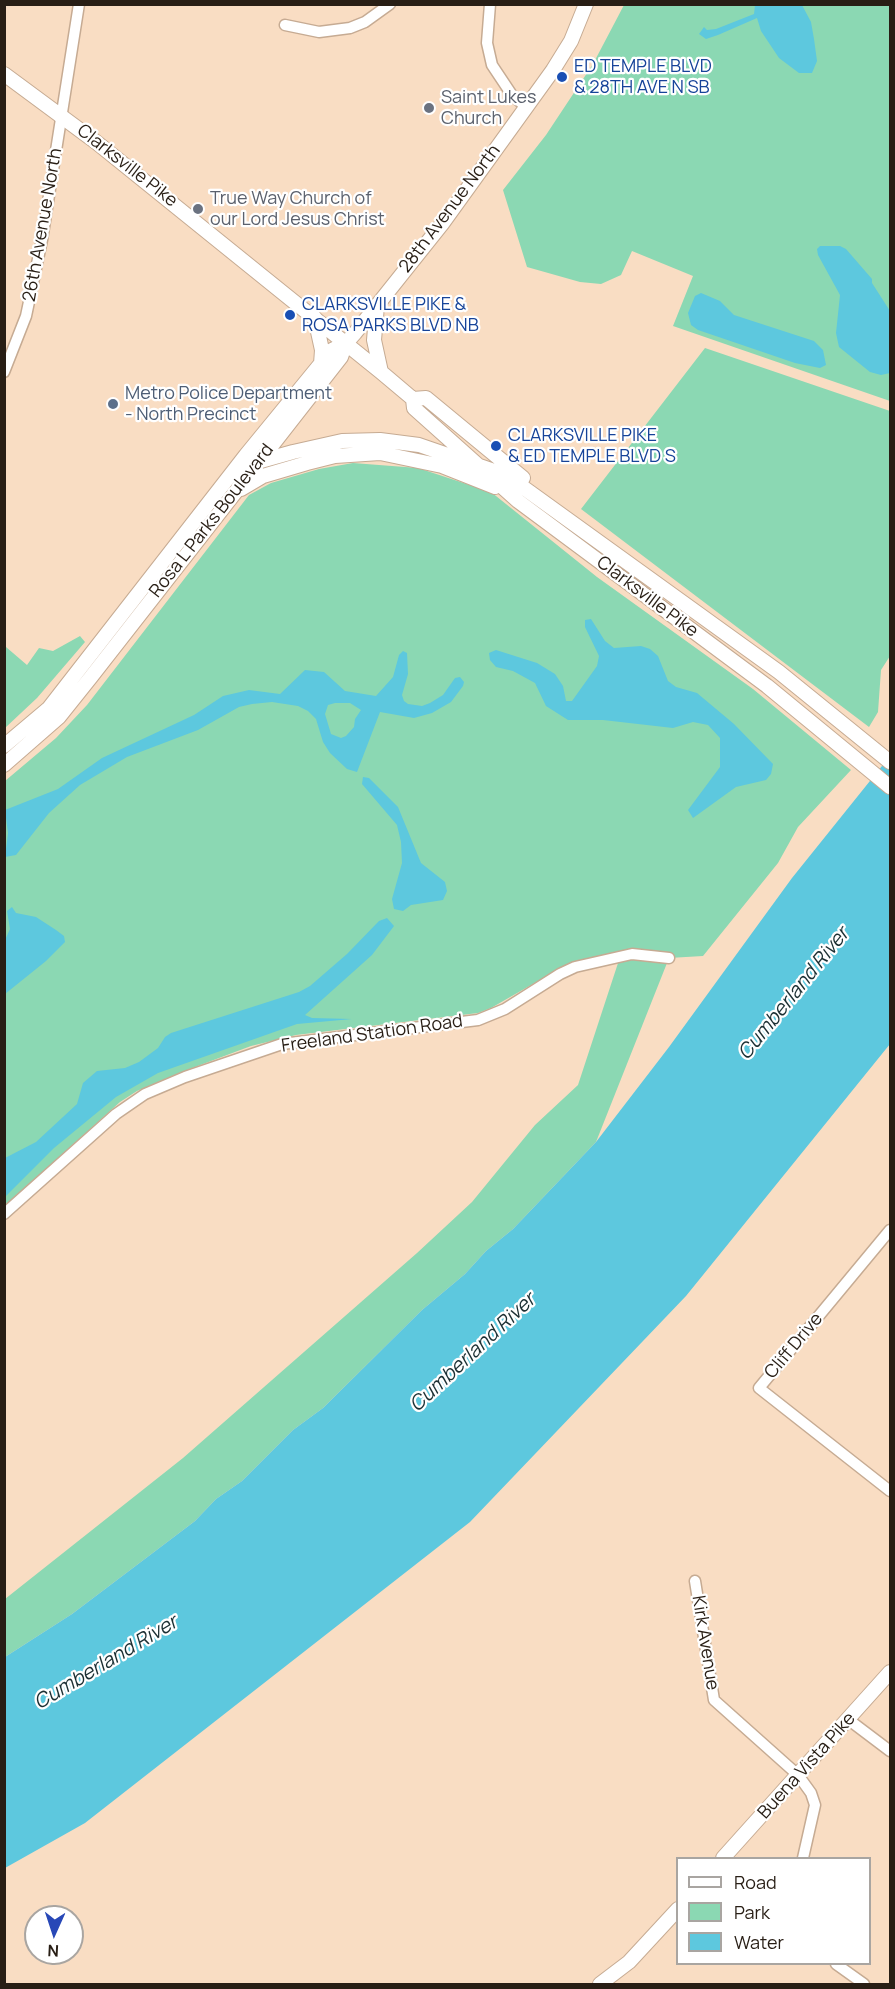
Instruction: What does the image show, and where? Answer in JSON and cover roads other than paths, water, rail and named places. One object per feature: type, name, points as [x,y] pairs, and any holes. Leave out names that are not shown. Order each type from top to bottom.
[{"type":"main road","name":"28th Avenue North","points":[[346,343],[442,224],[563,55],[586,4]]},
{"type":"main road","name":"Clarksville Pike","points":[[4,74],[62,115],[381,372],[518,501],[767,686],[891,787]]},
{"type":"main road","points":[[378,304],[373,334],[381,372]]},
{"type":"main road","points":[[315,318],[322,350],[321,364]]},
{"type":"main road","name":"Rosa L Parks Boulevard","points":[[4,746],[50,708],[232,474],[332,350],[346,343]]},
{"type":"main road","name":"Rosa L Parks Boulevard","points":[[4,765],[59,717],[341,357],[346,343]]},
{"type":"main road","name":"Clarksville Pike","points":[[414,404],[426,398],[530,483],[532,491],[778,672],[891,762]]},
{"type":"main road","points":[[232,474],[258,461],[342,441],[380,440],[419,445],[477,464],[506,475],[532,491]]},
{"type":"main road","points":[[234,493],[263,476],[307,463],[335,456],[380,453],[424,460],[460,471],[490,484],[518,501]]},
{"type":"main road","name":"Buena Vista Pike","points":[[724,1857],[891,1672]]},
{"type":"main road","points":[[600,1984],[629,1962],[676,1911]]},
{"type":"street","name":"26th Avenue North","points":[[4,372],[26,316],[80,4]]},
{"type":"street","points":[[285,26],[319,32],[342,30],[365,22],[390,4]]},
{"type":"street","points":[[490,4],[487,44],[492,65],[512,95],[526,107]]},
{"type":"street","name":"Freeland Station Road","points":[[4,1214],[116,1114],[145,1094],[184,1077],[282,1044],[478,1020],[506,1009],[560,974],[575,967],[632,954],[669,958]]},
{"type":"street","name":"Cliff Drive","points":[[891,1230],[759,1388],[891,1491]]},
{"type":"street","name":"Kirk Avenue","points":[[695,1581],[714,1700],[798,1775],[811,1793],[814,1805],[803,1857]]},
{"type":"street","points":[[849,1720],[891,1751]]},
{"type":"street","points":[[837,1965],[864,1984]]},
{"type":"water","points":[[755,5],[802,5],[811,22],[814,39],[817,61],[812,73],[799,73],[779,58],[761,31],[757,18],[706,39],[699,34],[704,27],[707,30],[716,29],[754,14]]},
{"type":"water","points":[[820,246],[840,246],[846,249],[872,279],[872,283],[890,311],[890,373],[881,375],[870,372],[839,347],[836,333],[840,295],[818,255],[817,249]]},
{"type":"water","points":[[701,293],[720,301],[734,315],[814,341],[823,350],[826,365],[820,368],[795,363],[698,330],[691,325],[688,313],[695,296]]},
{"type":"water","points":[[591,619],[605,641],[614,648],[641,646],[650,649],[658,656],[668,681],[676,687],[697,693],[734,724],[773,764],[771,774],[766,780],[736,787],[693,818],[688,810],[720,767],[720,738],[708,725],[693,722],[673,728],[603,720],[568,720],[546,706],[535,683],[513,671],[496,667],[490,660],[489,653],[496,650],[537,663],[555,674],[563,686],[566,701],[572,701],[597,666],[599,656],[585,627],[585,620]]},
{"type":"water","points":[[403,651],[407,653],[408,674],[402,695],[408,704],[422,706],[430,703],[443,695],[455,678],[460,677],[464,682],[463,686],[451,702],[432,713],[414,718],[380,712],[357,772],[347,769],[330,753],[323,742],[316,719],[308,711],[298,706],[272,702],[239,707],[198,730],[127,757],[80,785],[49,813],[16,855],[5,857],[8,833],[5,810],[58,789],[102,758],[194,715],[223,696],[249,690],[280,694],[305,670],[324,672],[345,691],[376,696],[393,677],[399,655]],"holes":[[[350,703],[361,710],[355,719],[354,727],[341,738],[331,734],[325,714],[328,705]]]},
{"type":"water","name":"Cumberland River","points":[[890,756],[890,1044],[686,1296],[470,1522],[85,1823],[5,1868],[5,1657],[72,1614],[195,1521],[216,1499],[242,1481],[293,1430],[323,1408],[422,1310],[513,1229],[596,1142],[669,1047],[792,878]]},
{"type":"water","points":[[363,777],[369,778],[398,807],[421,863],[445,882],[447,891],[443,900],[411,905],[403,911],[394,909],[392,899],[402,863],[401,842],[397,825],[362,784]]},
{"type":"water","points":[[12,907],[16,913],[36,917],[56,930],[64,936],[65,942],[46,961],[5,994],[5,940],[10,929],[7,911]]},
{"type":"water","points":[[387,918],[394,926],[372,955],[305,1015],[312,1018],[352,1019],[297,1024],[158,1073],[116,1097],[54,1148],[5,1197],[5,1158],[36,1142],[77,1104],[83,1083],[97,1071],[125,1068],[139,1062],[158,1048],[165,1037],[171,1033],[299,992],[310,986],[347,954],[379,921]]},
{"type":"place","name":"ED TEMPLE BLVD & 28TH AVE N SB","points":[[562,77]]},
{"type":"place","name":"Saint Lukes Church","points":[[429,108]]},
{"type":"place","name":"True Way Church of our Lord Jesus Christ","points":[[198,209]]},
{"type":"place","name":"CLARKSVILLE PIKE & ROSA PARKS BLVD NB","points":[[290,315]]},
{"type":"place","name":"Metro Police Department - North Precinct","points":[[113,404]]},
{"type":"place","name":"CLARKSVILLE PIKE & ED TEMPLE BLVD S","points":[[496,446]]}]
